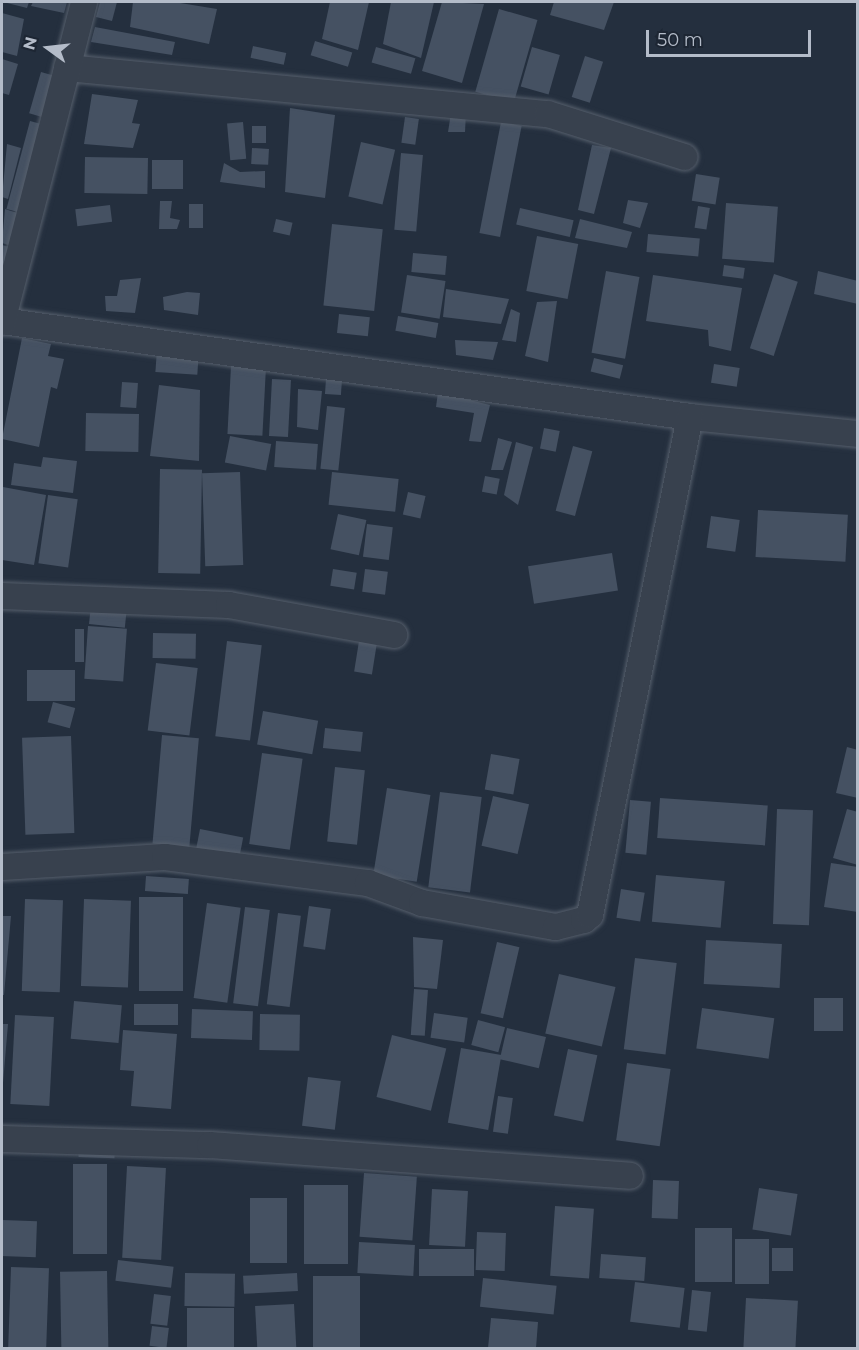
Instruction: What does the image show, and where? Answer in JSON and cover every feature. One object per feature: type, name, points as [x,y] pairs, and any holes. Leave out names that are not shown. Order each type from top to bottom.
[{"type":"street","points":[[84,2],[2,322],[690,417],[858,434]]},
{"type":"street","points":[[67,68],[548,114],[684,157]]},
{"type":"street","points":[[2,867],[165,857],[368,883],[422,903],[556,927],[584,920],[590,915],[690,417]]},
{"type":"street","points":[[2,596],[229,605],[394,635]]},
{"type":"street","points":[[2,1139],[210,1145],[630,1176]]},
{"type":"building","points":[[3,2],[29,2],[27,8]]},
{"type":"building","points":[[33,2],[67,2],[64,13],[31,6]]},
{"type":"building","points":[[100,2],[117,2],[112,21],[96,17]]},
{"type":"building","points":[[133,2],[174,2],[217,9],[209,44],[130,27]]},
{"type":"building","points":[[330,2],[369,2],[358,50],[322,39]]},
{"type":"building","points":[[391,2],[434,2],[421,58],[383,44]]},
{"type":"building","points":[[442,2],[484,4],[462,83],[422,71]]},
{"type":"building","points":[[554,2],[614,2],[604,30],[550,15]]},
{"type":"building","points":[[499,9],[537,20],[514,103],[475,92]]},
{"type":"building","points":[[2,13],[24,19],[17,56],[2,52]]},
{"type":"building","points":[[95,27],[175,42],[172,55],[91,42]]},
{"type":"building","points":[[315,41],[352,52],[348,67],[311,55]]},
{"type":"building","points":[[253,46],[286,53],[284,65],[251,58]]},
{"type":"building","points":[[376,47],[415,58],[411,74],[372,62]]},
{"type":"building","points":[[532,47],[560,55],[549,94],[521,86]]},
{"type":"building","points":[[585,56],[603,62],[590,103],[572,97]]},
{"type":"building","points":[[2,59],[18,64],[9,95],[2,93]]},
{"type":"building","points":[[41,72],[62,78],[50,119],[29,113]]},
{"type":"building","points":[[92,94],[138,100],[132,123],[140,124],[133,148],[84,144]]},
{"type":"building","points":[[290,108],[335,115],[325,198],[285,192]]},
{"type":"building","points":[[451,113],[466,113],[465,132],[448,132]]},
{"type":"building","points":[[405,117],[419,119],[415,145],[401,143]]},
{"type":"building","points":[[30,121],[49,126],[26,214],[6,209]]},
{"type":"building","points":[[243,122],[246,159],[230,160],[227,123]]},
{"type":"building","points":[[501,122],[522,126],[500,237],[479,233]]},
{"type":"building","points":[[252,126],[266,126],[266,143],[252,143]]},
{"type":"building","points":[[361,142],[395,150],[383,204],[348,197]]},
{"type":"building","points":[[7,144],[21,148],[8,199],[2,197]]},
{"type":"building","points":[[592,145],[611,148],[594,214],[578,210]]},
{"type":"building","points":[[252,148],[269,149],[268,165],[251,164]]},
{"type":"building","points":[[401,153],[423,155],[416,232],[394,230]]},
{"type":"building","points":[[85,157],[148,158],[147,194],[84,193]]},
{"type":"building","points":[[152,160],[183,160],[183,189],[152,189]]},
{"type":"building","points":[[224,163],[240,172],[265,171],[265,188],[220,182]]},
{"type":"building","points":[[696,174],[720,178],[715,204],[692,201]]},
{"type":"building","points":[[628,200],[648,203],[640,228],[623,223]]},
{"type":"building","points":[[160,201],[172,201],[170,218],[180,220],[177,229],[159,229]]},
{"type":"building","points":[[726,203],[778,207],[774,262],[722,259]]},
{"type":"building","points":[[189,204],[203,204],[203,228],[189,228]]},
{"type":"building","points":[[110,205],[112,222],[77,226],[75,209]]},
{"type":"building","points":[[698,206],[710,208],[706,230],[695,228]]},
{"type":"building","points":[[520,208],[574,220],[570,237],[516,225]]},
{"type":"building","points":[[5,209],[27,216],[18,248],[2,243]]},
{"type":"building","points":[[276,219],[293,223],[290,235],[273,232]]},
{"type":"building","points":[[580,219],[632,232],[627,248],[575,238]]},
{"type":"building","points":[[332,224],[383,229],[374,311],[323,306]]},
{"type":"building","points":[[648,234],[700,239],[698,256],[646,252]]},
{"type":"building","points":[[537,236],[578,244],[568,299],[526,291]]},
{"type":"building","points":[[2,245],[13,248],[2,288]]},
{"type":"building","points":[[413,253],[447,256],[445,275],[411,272]]},
{"type":"building","points":[[724,265],[745,268],[743,279],[722,276]]},
{"type":"building","points":[[606,271],[639,277],[625,359],[592,353]]},
{"type":"building","points":[[818,271],[858,281],[858,304],[814,294]]},
{"type":"building","points":[[774,274],[798,282],[774,356],[750,348]]},
{"type":"building","points":[[407,275],[446,281],[440,319],[401,313]]},
{"type":"building","points":[[653,275],[742,288],[731,351],[709,346],[708,330],[646,321]]},
{"type":"building","points":[[141,278],[135,313],[106,311],[105,296],[117,296],[120,280]]},
{"type":"building","points":[[446,289],[509,299],[501,324],[443,317]]},
{"type":"building","points":[[187,292],[200,293],[198,315],[164,310],[163,297]]},
{"type":"building","points":[[557,301],[548,362],[525,356],[537,302]]},
{"type":"building","points":[[511,309],[520,313],[516,342],[502,340]]},
{"type":"building","points":[[339,314],[370,317],[368,336],[337,333]]},
{"type":"building","points":[[398,316],[438,323],[436,338],[395,331]]},
{"type":"building","points":[[22,338],[51,344],[48,356],[64,359],[57,389],[51,387],[39,447],[2,439]]},
{"type":"building","points":[[455,340],[498,342],[493,360],[456,355]]},
{"type":"building","points":[[157,349],[199,352],[197,375],[155,372]]},
{"type":"building","points":[[594,358],[623,365],[620,379],[591,372]]},
{"type":"building","points":[[714,364],[740,368],[737,387],[711,383]]},
{"type":"building","points":[[231,366],[266,368],[262,436],[227,434]]},
{"type":"building","points":[[272,379],[291,380],[288,437],[269,436]]},
{"type":"building","points":[[326,379],[342,380],[341,395],[325,394]]},
{"type":"building","points":[[122,382],[138,383],[136,408],[120,407]]},
{"type":"building","points":[[159,385],[200,390],[199,461],[150,456]]},
{"type":"building","points":[[298,389],[322,391],[318,430],[297,427]]},
{"type":"building","points":[[438,392],[490,405],[481,442],[469,441],[474,413],[436,407]]},
{"type":"building","points":[[327,406],[345,408],[338,471],[320,469]]},
{"type":"building","points":[[86,413],[139,414],[138,452],[85,451]]},
{"type":"building","points":[[544,428],[560,431],[556,452],[540,449]]},
{"type":"building","points":[[230,436],[271,444],[266,471],[225,463]]},
{"type":"building","points":[[498,438],[512,442],[503,470],[491,470]]},
{"type":"building","points":[[276,441],[318,444],[316,470],[274,467]]},
{"type":"building","points":[[516,442],[533,447],[518,505],[504,495]]},
{"type":"building","points":[[573,446],[592,451],[575,516],[556,511]]},
{"type":"building","points":[[43,457],[77,461],[73,493],[11,485],[14,463],[41,467]]},
{"type":"building","points":[[160,469],[202,470],[200,574],[158,573]]},
{"type":"building","points":[[240,472],[243,565],[205,566],[202,473]]},
{"type":"building","points":[[332,472],[399,479],[395,512],[329,505]]},
{"type":"building","points":[[485,476],[500,479],[497,495],[482,492]]},
{"type":"building","points":[[3,487],[46,495],[34,565],[2,560]]},
{"type":"building","points":[[408,492],[426,496],[420,518],[403,514]]},
{"type":"building","points":[[48,495],[78,499],[68,568],[38,563]]},
{"type":"building","points":[[758,510],[848,515],[845,562],[756,557]]},
{"type":"building","points":[[338,514],[366,520],[359,555],[331,549]]},
{"type":"building","points":[[711,516],[740,520],[735,552],[707,548]]},
{"type":"building","points":[[367,524],[393,527],[389,560],[363,557]]},
{"type":"building","points":[[612,553],[618,591],[534,604],[528,566]]},
{"type":"building","points":[[333,569],[357,573],[354,590],[330,586]]},
{"type":"building","points":[[365,569],[388,572],[385,595],[362,592]]},
{"type":"building","points":[[91,605],[127,609],[125,628],[89,624]]},
{"type":"building","points":[[88,626],[127,629],[123,682],[84,679]]},
{"type":"building","points":[[75,629],[84,629],[84,662],[75,662]]},
{"type":"building","points":[[153,633],[196,634],[196,659],[153,658]]},
{"type":"building","points":[[227,641],[262,645],[250,741],[215,736]]},
{"type":"building","points":[[359,641],[377,644],[372,674],[354,672]]},
{"type":"building","points":[[156,663],[198,668],[189,736],[148,730]]},
{"type":"building","points":[[27,670],[75,670],[75,701],[27,701]]},
{"type":"building","points":[[53,702],[75,708],[70,728],[48,722]]},
{"type":"building","points":[[263,711],[318,721],[312,754],[257,744]]},
{"type":"building","points":[[325,728],[363,732],[361,752],[323,748]]},
{"type":"building","points":[[162,735],[199,738],[189,847],[153,844]]},
{"type":"building","points":[[71,736],[74,833],[25,835],[22,738]]},
{"type":"building","points":[[847,747],[858,750],[858,798],[836,793]]},
{"type":"building","points":[[262,753],[303,759],[290,850],[249,844]]},
{"type":"building","points":[[491,754],[520,759],[513,794],[485,789]]},
{"type":"building","points":[[335,767],[365,770],[357,845],[327,842]]},
{"type":"building","points":[[387,788],[430,795],[417,882],[373,875]]},
{"type":"building","points":[[440,792],[482,797],[470,892],[428,887]]},
{"type":"building","points":[[493,796],[529,804],[518,854],[482,846]]},
{"type":"building","points":[[660,798],[768,806],[765,845],[657,838]]},
{"type":"building","points":[[630,800],[651,802],[646,855],[625,853]]},
{"type":"building","points":[[777,809],[813,810],[809,925],[773,924]]},
{"type":"building","points":[[847,809],[858,812],[858,865],[833,858]]},
{"type":"building","points":[[200,829],[243,837],[238,862],[195,854]]},
{"type":"building","points":[[831,863],[858,867],[858,912],[824,907]]},
{"type":"building","points":[[656,875],[725,881],[721,928],[652,922]]},
{"type":"building","points":[[146,876],[189,879],[188,894],[145,891]]},
{"type":"building","points":[[621,889],[645,893],[640,921],[616,918]]},
{"type":"building","points":[[139,897],[183,897],[183,991],[139,991]]},
{"type":"building","points":[[25,899],[63,900],[60,992],[22,991]]},
{"type":"building","points":[[84,899],[131,901],[128,988],[81,986]]},
{"type":"building","points":[[207,903],[241,908],[227,1003],[194,998]]},
{"type":"building","points":[[309,906],[331,909],[325,950],[303,947]]},
{"type":"building","points":[[245,907],[270,910],[258,1006],[233,1003]]},
{"type":"building","points":[[278,913],[301,916],[290,1007],[267,1004]]},
{"type":"building","points":[[2,916],[11,916],[4,995],[2,995]]},
{"type":"building","points":[[413,937],[443,940],[437,989],[414,987]]},
{"type":"building","points":[[706,940],[782,944],[780,988],[704,984]]},
{"type":"building","points":[[497,942],[519,947],[503,1018],[481,1013]]},
{"type":"building","points":[[635,958],[677,963],[665,1054],[624,1049]]},
{"type":"building","points":[[559,974],[616,987],[602,1046],[545,1033]]},
{"type":"building","points":[[414,989],[428,990],[425,1036],[411,1035]]},
{"type":"building","points":[[814,998],[843,998],[843,1031],[814,1031]]},
{"type":"building","points":[[74,1001],[122,1005],[119,1043],[71,1039]]},
{"type":"building","points":[[134,1004],[178,1004],[178,1025],[134,1025]]},
{"type":"building","points":[[702,1008],[774,1018],[769,1059],[696,1049]]},
{"type":"building","points":[[192,1009],[253,1011],[252,1040],[191,1038]]},
{"type":"building","points":[[434,1013],[468,1018],[464,1042],[431,1038]]},
{"type":"building","points":[[260,1014],[300,1015],[299,1051],[259,1050]]},
{"type":"building","points":[[15,1015],[54,1017],[49,1106],[10,1104]]},
{"type":"building","points":[[478,1020],[505,1027],[498,1052],[471,1045]]},
{"type":"building","points":[[2,1024],[8,1024],[3,1083],[2,1083]]},
{"type":"building","points":[[507,1028],[546,1037],[539,1068],[500,1059]]},
{"type":"building","points":[[123,1030],[177,1034],[171,1109],[131,1106],[134,1071],[120,1070]]},
{"type":"building","points":[[392,1035],[446,1049],[431,1111],[377,1097]]},
{"type":"building","points":[[461,1048],[501,1055],[488,1130],[448,1123]]},
{"type":"building","points":[[568,1049],[597,1055],[583,1122],[554,1116]]},
{"type":"building","points":[[627,1063],[671,1069],[660,1146],[616,1140]]},
{"type":"building","points":[[308,1077],[341,1081],[335,1130],[302,1126]]},
{"type":"building","points":[[498,1096],[513,1098],[508,1134],[493,1132]]},
{"type":"building","points":[[79,1143],[115,1144],[114,1158],[79,1157]]},
{"type":"building","points":[[73,1164],[107,1164],[107,1254],[73,1254]]},
{"type":"building","points":[[127,1166],[166,1168],[161,1260],[122,1258]]},
{"type":"building","points":[[364,1173],[417,1177],[412,1241],[360,1237]]},
{"type":"building","points":[[653,1180],[679,1181],[678,1219],[652,1218]]},
{"type":"building","points":[[304,1185],[348,1185],[348,1264],[304,1264]]},
{"type":"building","points":[[759,1188],[798,1194],[791,1236],[752,1229]]},
{"type":"building","points":[[432,1189],[468,1191],[465,1247],[429,1245]]},
{"type":"building","points":[[250,1198],[287,1198],[287,1263],[250,1263]]},
{"type":"building","points":[[555,1206],[594,1209],[589,1279],[550,1276]]},
{"type":"building","points":[[2,1220],[37,1221],[36,1257],[2,1256]]},
{"type":"building","points":[[695,1228],[732,1228],[732,1282],[695,1282]]},
{"type":"building","points":[[477,1232],[506,1233],[505,1271],[476,1270]]},
{"type":"building","points":[[735,1239],[769,1239],[769,1284],[735,1284]]},
{"type":"building","points":[[359,1242],[415,1245],[413,1276],[357,1273]]},
{"type":"building","points":[[772,1248],[793,1248],[793,1271],[772,1271]]},
{"type":"building","points":[[419,1249],[474,1249],[474,1276],[419,1276]]},
{"type":"building","points":[[601,1254],[646,1257],[644,1281],[599,1278]]},
{"type":"building","points":[[118,1260],[174,1267],[171,1288],[115,1281]]},
{"type":"building","points":[[11,1267],[49,1268],[46,1348],[8,1348]]},
{"type":"building","points":[[107,1271],[108,1348],[61,1348],[60,1272]]},
{"type":"building","points":[[185,1273],[235,1274],[234,1307],[184,1306]]},
{"type":"building","points":[[297,1273],[298,1291],[244,1294],[243,1276]]},
{"type":"building","points":[[313,1276],[360,1276],[360,1348],[313,1348]]},
{"type":"building","points":[[483,1278],[557,1286],[554,1315],[480,1307]]},
{"type":"building","points":[[635,1282],[685,1288],[680,1328],[630,1322]]},
{"type":"building","points":[[692,1290],[711,1292],[707,1332],[688,1330]]},
{"type":"building","points":[[154,1294],[171,1296],[167,1326],[150,1324]]},
{"type":"building","points":[[746,1298],[798,1301],[795,1348],[743,1348]]},
{"type":"building","points":[[294,1304],[296,1348],[257,1348],[255,1306]]},
{"type":"building","points":[[187,1308],[234,1308],[234,1348],[187,1348]]},
{"type":"building","points":[[491,1318],[538,1322],[536,1348],[488,1348]]},
{"type":"building","points":[[152,1326],[169,1328],[166,1348],[150,1346]]}]
